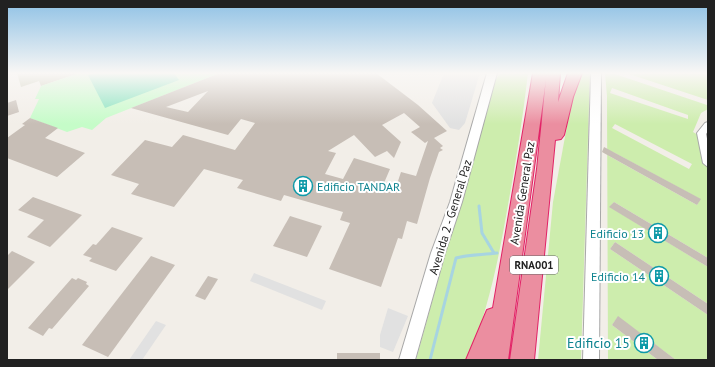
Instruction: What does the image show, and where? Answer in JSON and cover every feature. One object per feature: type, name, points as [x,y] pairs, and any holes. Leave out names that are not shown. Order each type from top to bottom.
[{"type":"highway","points":[[533,90],[535,112]]},
{"type":"highway","name":"Avenida General Paz","points":[[496,360],[538,90]]},
{"type":"highway","name":"Avenida General Paz","points":[[522,360],[546,169],[552,90]]},
{"type":"highway","points":[[546,169],[568,90]]},
{"type":"highway","points":[[478,360],[507,290]]},
{"type":"street","name":"Avenida 2 - General Paz","points":[[407,360],[438,253],[456,202],[487,90]]},
{"type":"street","points":[[591,360],[596,90]]},
{"type":"street","points":[[706,129],[701,136],[708,163]]},
{"type":"green space","points":[[39,90],[177,90],[106,118],[92,130],[82,127],[67,132],[30,118],[39,99],[35,99]]},
{"type":"green space","points":[[96,90],[152,90],[105,108]]},
{"type":"green space","points":[[490,90],[526,90],[505,225],[497,264],[487,303],[468,360],[416,360]]},
{"type":"green space","points":[[575,90],[589,90],[581,360],[538,360],[553,202],[572,99]]},
{"type":"green space","points":[[606,90],[611,90],[610,93],[688,119],[688,115],[618,90],[663,90],[707,105],[708,102],[708,109],[701,113],[693,132],[708,141],[708,258],[614,202],[610,207],[708,267],[708,304],[615,242],[610,249],[708,315],[708,360],[676,360],[618,317],[612,325],[658,360],[608,360]],"holes":[[[615,124],[692,164],[689,169],[612,128]],[[613,152],[700,199],[697,205],[609,156]]]},
{"type":"green space","points":[[678,90],[708,90],[708,100]]},
{"type":"shaded area","points":[[437,90],[475,90],[465,123],[459,130],[450,128],[432,103]]},
{"type":"shaded area","points":[[254,273],[326,301],[322,310],[250,281]]},
{"type":"shaded area","points":[[388,308],[408,316],[393,352],[380,347],[380,335]]},
{"type":"shaded area","points":[[156,321],[166,325],[142,360],[129,360]]},
{"type":"building","points":[[176,90],[398,90],[418,105],[447,131],[434,138],[443,146],[440,148],[443,150],[439,152],[417,224],[407,221],[402,239],[398,238],[381,287],[329,269],[350,223],[340,220],[343,212],[284,195],[281,201],[237,188],[243,180],[204,169],[174,207],[131,194],[139,184],[111,175],[145,140],[172,147],[183,135],[235,150],[255,123],[241,119],[228,135],[131,108]],"holes":[[[208,91],[188,112],[166,107]],[[404,113],[420,127],[411,132],[425,143],[428,141],[416,176],[401,172],[394,193],[381,190],[390,169],[354,158],[343,179],[325,174],[336,153],[328,151],[354,135],[375,157],[387,151],[394,158],[401,142],[382,125]]]},
{"type":"building","points":[[16,100],[19,112],[7,116],[7,103]]},
{"type":"building","points":[[30,118],[58,128],[45,138],[85,153],[57,177],[7,158],[7,138],[25,125],[22,124]]},
{"type":"building","points":[[604,147],[701,199],[697,205],[602,152]]},
{"type":"building","points":[[33,197],[82,215],[50,247],[27,237],[44,220],[18,210]]},
{"type":"building","name":"Edificio 13","points":[[614,202],[708,258],[708,267],[609,207]]},
{"type":"building","points":[[290,216],[322,226],[307,257],[273,246]]},
{"type":"building","points":[[112,227],[143,238],[116,271],[89,261],[92,258],[83,255],[93,244],[96,245]]},
{"type":"building","name":"Edificio 14","points":[[615,242],[708,304],[708,315],[610,249]]},
{"type":"building","points":[[12,251],[35,262],[7,290],[7,256]]},
{"type":"building","points":[[151,256],[175,265],[108,357],[82,345]]},
{"type":"building","points":[[208,276],[218,279],[205,300],[195,296]]},
{"type":"building","points":[[72,278],[76,280],[78,278],[87,282],[86,284],[89,286],[52,329],[49,328],[43,336],[28,328]]},
{"type":"building","name":"Edificio 15","points":[[618,316],[676,360],[658,360],[612,325]]},
{"type":"building","points":[[337,353],[380,353],[380,360],[337,360]]},
{"type":"waterway","points":[[479,206],[482,233],[494,253]]},
{"type":"waterway","points":[[430,360],[456,258],[497,253]]},
{"type":"place","name":"Edificio TANDAR","points":[[303,186]]},
{"type":"place","name":"Edificio 13","points":[[658,233]]},
{"type":"place","name":"Edificio 14","points":[[659,276]]},
{"type":"place","name":"Edificio 15","points":[[644,343]]}]
